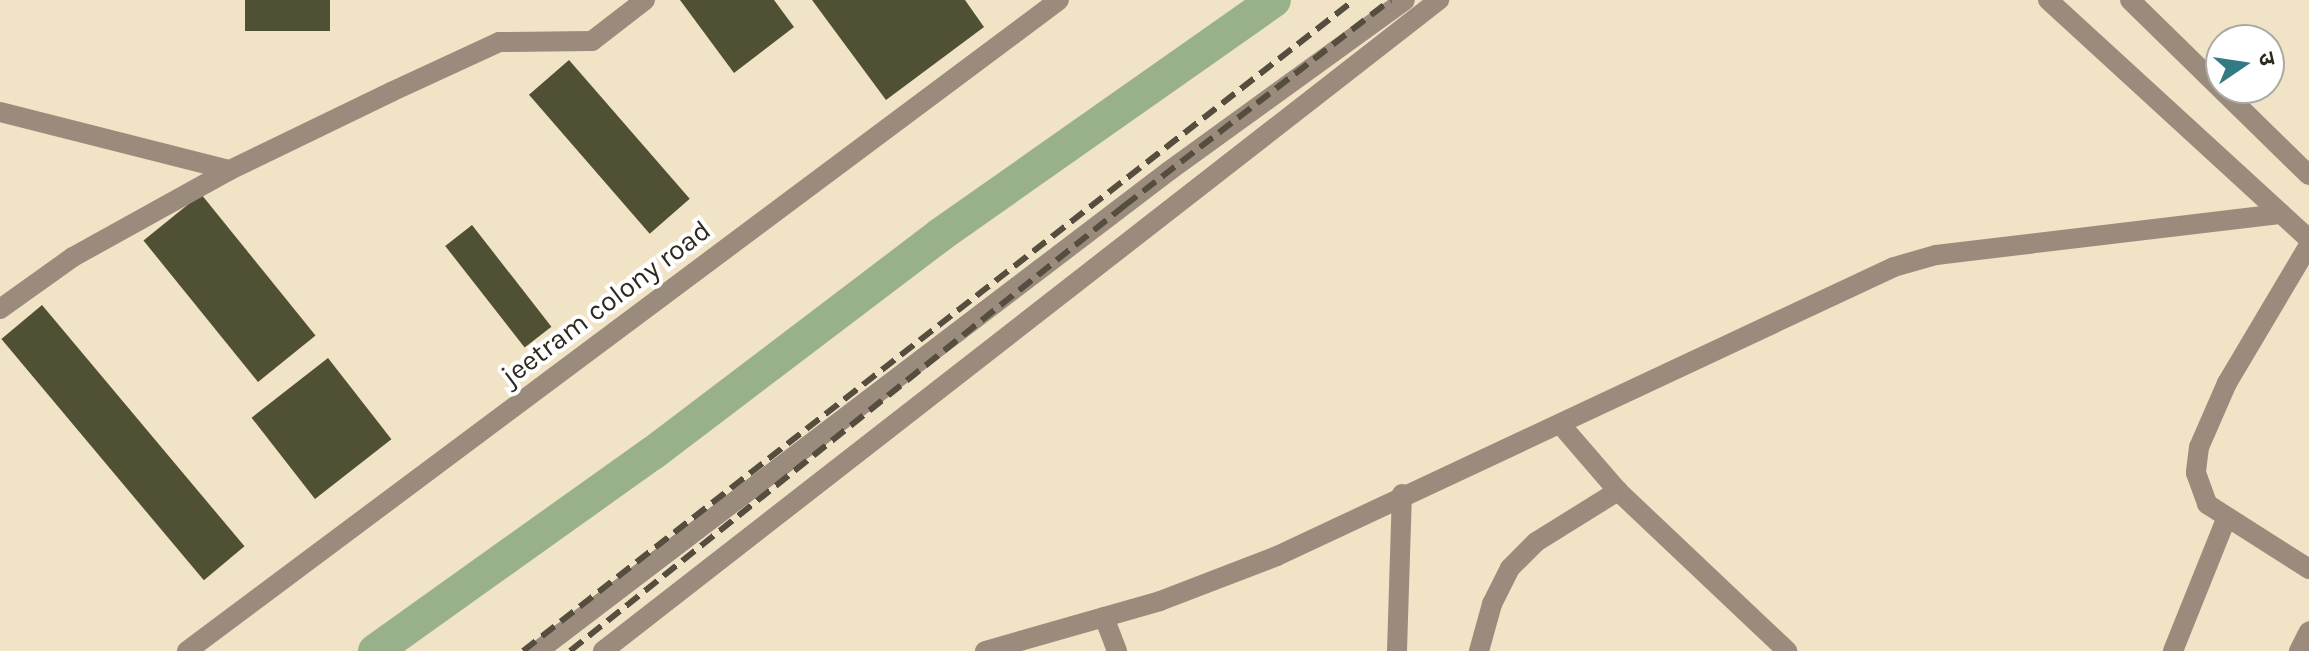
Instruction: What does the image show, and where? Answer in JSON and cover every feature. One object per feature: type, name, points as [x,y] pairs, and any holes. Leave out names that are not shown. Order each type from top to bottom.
[{"type":"street","points":[[0,309],[73,257],[230,170],[499,42],[592,41],[645,0]]},
{"type":"street","name":"jeetram colony road","points":[[187,651],[1059,0]]},
{"type":"street","points":[[538,651],[1169,171],[1405,0]]},
{"type":"street","points":[[603,651],[1439,0]]},
{"type":"street","points":[[2048,0],[2309,242],[2227,383],[2199,447],[2196,473],[2207,504],[2309,569]]},
{"type":"street","points":[[2130,0],[2309,175]]},
{"type":"street","points":[[0,112],[230,170]]},
{"type":"street","points":[[985,651],[1160,601],[1277,556],[1402,494],[1561,425],[1894,267],[1936,255],[2282,214]]},
{"type":"street","points":[[1561,425],[1618,491],[1787,651]]},
{"type":"street","points":[[1478,651],[1492,604],[1510,568],[1536,542],[1618,491]]},
{"type":"street","points":[[1397,651],[1402,494]]},
{"type":"street","points":[[2173,651],[2227,517]]},
{"type":"street","points":[[1104,617],[1117,651]]},
{"type":"street","points":[[2299,651],[2309,631]]},
{"type":"building","points":[[245,0],[330,0],[330,31],[245,31]]},
{"type":"building","points":[[680,0],[774,0],[794,27],[734,73]]},
{"type":"building","points":[[812,0],[965,0],[984,27],[886,100]]},
{"type":"building","points":[[569,60],[690,199],[650,234],[529,95]]},
{"type":"building","points":[[201,194],[316,335],[258,382],[143,241]]},
{"type":"building","points":[[472,225],[551,327],[525,348],[445,246]]},
{"type":"building","points":[[42,305],[244,546],[204,580],[1,339]]},
{"type":"building","points":[[328,358],[391,439],[315,499],[252,418]]},
{"type":"waterway","points":[[375,651],[653,453],[940,235],[1274,0]]},
{"type":"railway","points":[[523,651],[1354,0]]},
{"type":"railway","points":[[570,651],[1124,206],[1391,0]]}]
